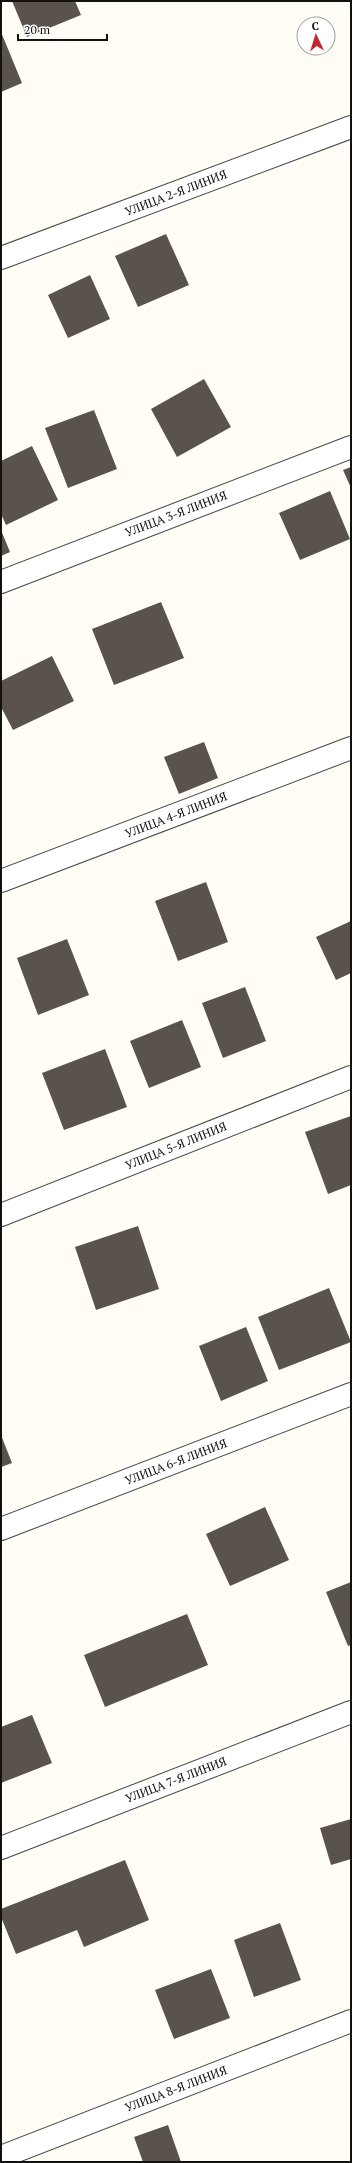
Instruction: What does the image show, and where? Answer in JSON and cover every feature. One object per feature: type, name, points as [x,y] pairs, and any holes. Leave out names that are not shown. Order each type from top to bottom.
[{"type":"street","name":"УЛИЦА 2-Я ЛИНИЯ","points":[[1,258],[351,127]]},
{"type":"street","name":"УЛИЦА 3-Я ЛИНИЯ","points":[[1,582],[351,447]]},
{"type":"street","name":"УЛИЦА 4-Я ЛИНИЯ","points":[[1,881],[351,748]]},
{"type":"street","name":"УЛИЦА 5-Я ЛИНИЯ","points":[[1,1215],[351,1077]]},
{"type":"street","name":"УЛИЦА 6-Я ЛИНИЯ","points":[[1,1529],[351,1394]]},
{"type":"street","name":"УЛИЦА 7-Я ЛИНИЯ","points":[[1,1848],[351,1712]]},
{"type":"street","name":"УЛИЦА 8-Я ЛИНИЯ","points":[[1,2157],[351,2021]]},
{"type":"building","points":[[12,1],[75,1],[81,15],[27,37]]},
{"type":"building","points":[[1,32],[22,83],[1,92]]},
{"type":"building","points":[[166,234],[189,285],[138,307],[115,256]]},
{"type":"building","points":[[90,275],[110,319],[68,338],[48,295]]},
{"type":"building","points":[[204,379],[231,427],[177,457],[151,409]]},
{"type":"building","points":[[94,410],[117,469],[68,488],[45,428]]},
{"type":"building","points":[[32,446],[58,500],[6,525],[1,514],[1,461]]},
{"type":"building","points":[[351,467],[351,488],[343,470]]},
{"type":"building","points":[[330,491],[350,539],[300,560],[279,513]]},
{"type":"building","points":[[1,530],[10,552],[1,556]]},
{"type":"building","points":[[161,602],[184,658],[114,685],[92,629]]},
{"type":"building","points":[[52,656],[74,701],[13,730],[1,707],[1,681]]},
{"type":"building","points":[[204,742],[218,778],[179,794],[164,757]]},
{"type":"building","points":[[206,882],[228,942],[178,961],[155,901]]},
{"type":"building","points":[[351,921],[351,973],[336,980],[316,937]]},
{"type":"building","points":[[67,939],[89,995],[38,1015],[17,958]]},
{"type":"building","points":[[245,987],[266,1041],[223,1058],[202,1003]]},
{"type":"building","points":[[182,1020],[201,1067],[149,1088],[130,1041]]},
{"type":"building","points":[[105,1049],[127,1107],[64,1130],[42,1073]]},
{"type":"building","points":[[351,1116],[351,1185],[328,1194],[305,1132]]},
{"type":"building","points":[[138,1226],[159,1289],[96,1310],[75,1247]]},
{"type":"building","points":[[329,1288],[351,1342],[279,1370],[258,1317]]},
{"type":"building","points":[[246,1327],[268,1381],[221,1401],[199,1346]]},
{"type":"building","points":[[1,1435],[12,1463],[1,1467]]},
{"type":"building","points":[[265,1507],[289,1560],[230,1586],[206,1534]]},
{"type":"building","points":[[351,1582],[351,1645],[348,1646],[326,1592]]},
{"type":"building","points":[[187,1614],[208,1665],[105,1707],[84,1655]]},
{"type":"building","points":[[32,1715],[52,1763],[1,1783],[1,1727]]},
{"type":"building","points":[[351,1819],[351,1859],[331,1865],[320,1828]]},
{"type":"building","points":[[125,1860],[149,1920],[84,1947],[77,1930],[16,1954],[1,1917],[1,1909]]},
{"type":"building","points":[[280,1923],[301,1980],[254,1997],[234,1940]]},
{"type":"building","points":[[211,1969],[230,2018],[174,2039],[155,1990]]},
{"type":"building","points":[[168,2125],[181,2162],[143,2162],[134,2137]]}]
